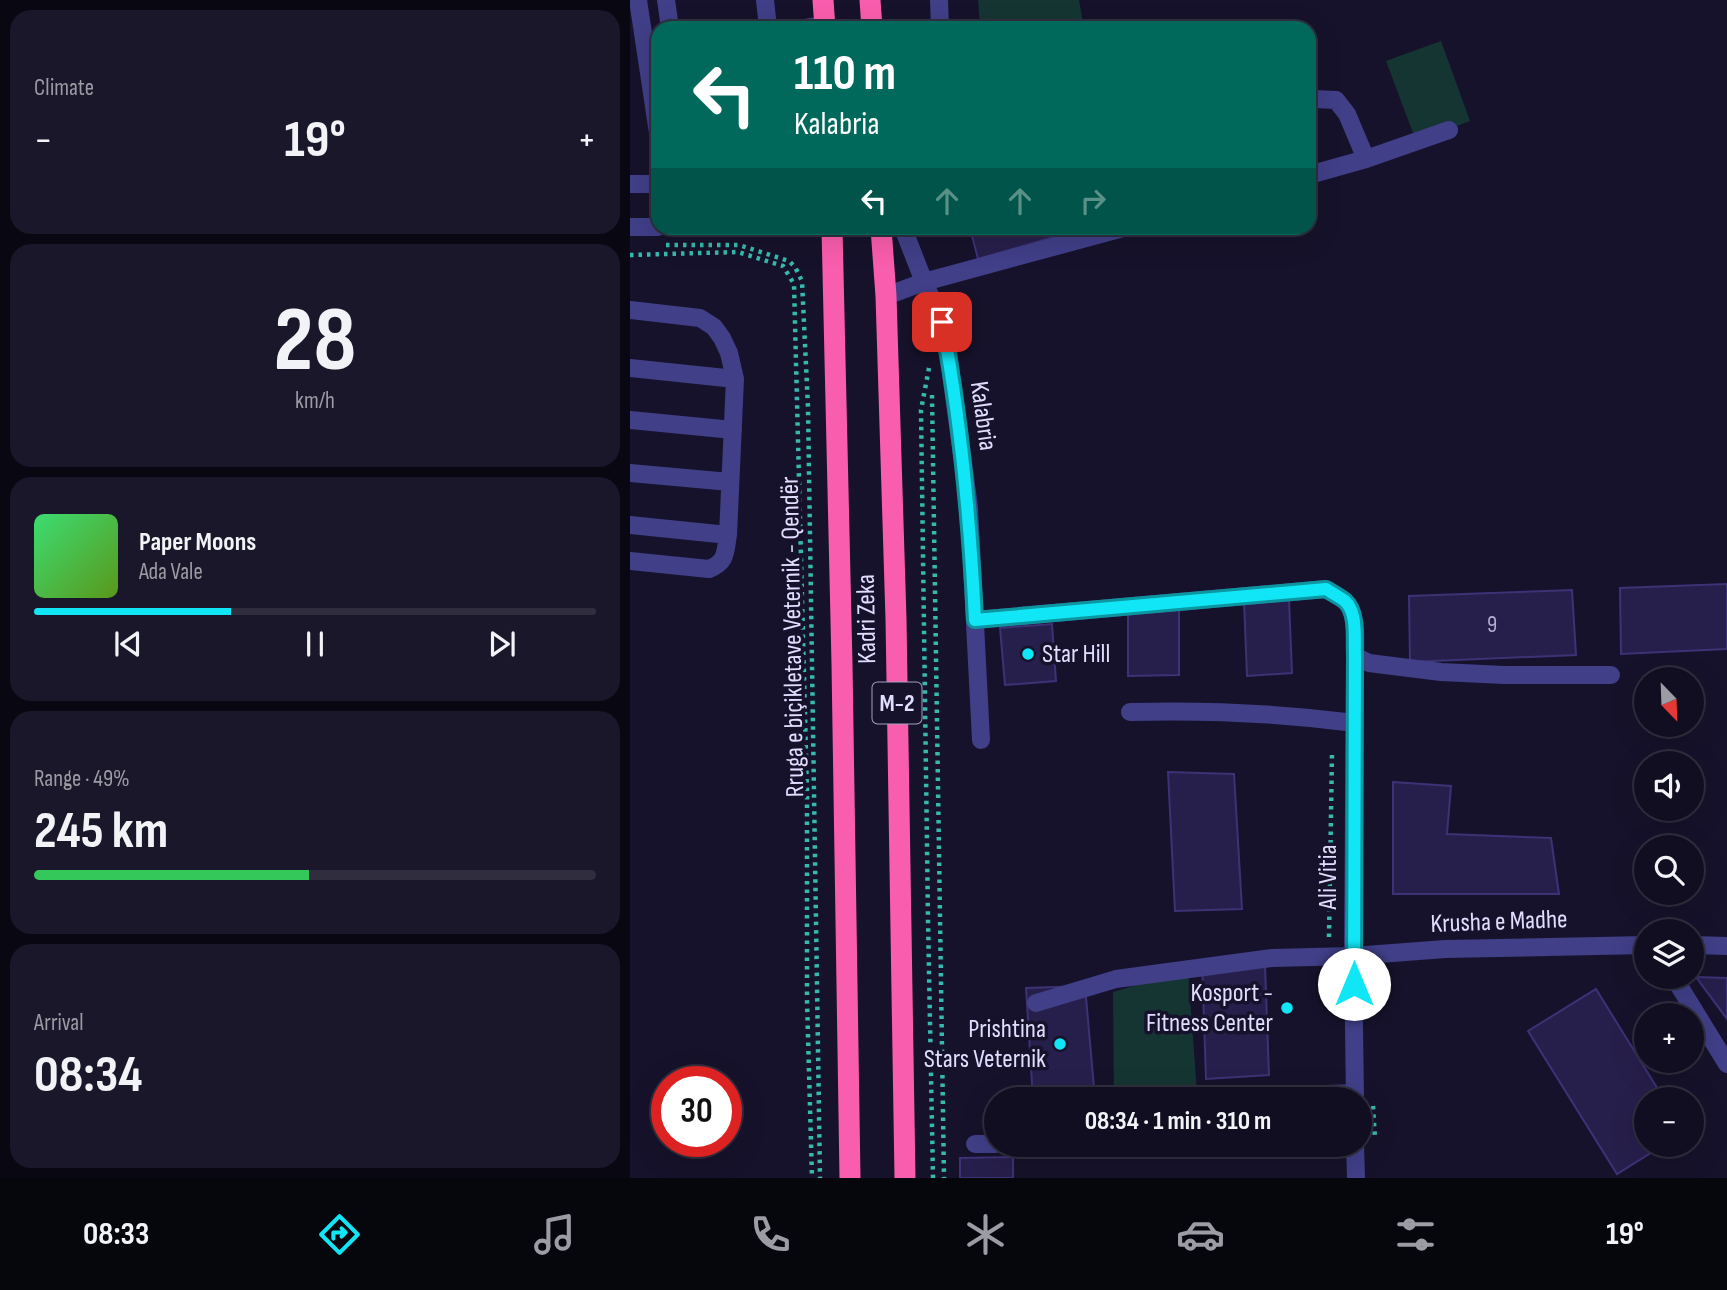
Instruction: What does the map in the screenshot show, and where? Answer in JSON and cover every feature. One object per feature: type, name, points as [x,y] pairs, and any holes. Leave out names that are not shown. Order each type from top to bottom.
[{"type":"highway","points":[[819,21],[823,0]]},
{"type":"highway","points":[[870,0],[872,21]]},
{"type":"highway","name":"Kadri Zeka","points":[[832,235],[843,691],[850,1178]]},
{"type":"highway","name":"Kadri Zeka","points":[[882,235],[886,296],[896,619],[905,1178]]},
{"type":"street","points":[[638,0],[651,86]]},
{"type":"street","points":[[666,0],[669,21]]},
{"type":"street","points":[[765,0],[767,21]]},
{"type":"street","points":[[939,0],[940,21]]},
{"type":"street","points":[[1316,99],[1336,100],[1348,114],[1366,159]]},
{"type":"street","points":[[1316,173],[1449,130]]},
{"type":"street","points":[[630,184],[651,184]]},
{"type":"street","points":[[630,227],[651,227]]},
{"type":"street","name":"Kalabria","points":[[906,235],[942,322],[949,359],[969,507],[981,740]]},
{"type":"street","points":[[886,296],[924,282],[1097,235]]},
{"type":"street","points":[[630,310],[700,318],[714,327],[729,353],[735,379],[728,535],[724,559],[709,569],[630,561]]},
{"type":"street","points":[[630,368],[735,379]]},
{"type":"street","points":[[630,420],[733,430]]},
{"type":"street","points":[[630,473],[730,482]]},
{"type":"street","points":[[630,525],[728,535]]},
{"type":"street","name":"Ali Vitia","points":[[975,620],[1326,589],[1347,603],[1354,626],[1355,656],[1355,1087]]},
{"type":"street","points":[[1355,656],[1369,663],[1441,672],[1504,676],[1611,675]]},
{"type":"street","points":[[1130,712],[1246,712],[1355,723]]},
{"type":"street","name":"Krusha e Madhe","points":[[1036,1003],[1116,979],[1272,958],[1353,956],[1457,948],[1634,945]]},
{"type":"street","points":[[1704,945],[1727,946]]},
{"type":"street","points":[[1681,989],[1727,1064]]},
{"type":"street","points":[[975,1144],[984,1144]]},
{"type":"street","points":[[1355,1157],[1356,1178]]},
{"type":"path","name":"Rruga e biçikletave Veternik - Qendër","points":[[655,246],[739,245],[789,261],[802,281],[809,421],[820,1178]]},
{"type":"path","points":[[630,254],[738,252],[783,265],[794,284],[807,793],[807,1000],[812,1178]]},
{"type":"path","points":[[933,1178],[921,410],[930,367],[944,1178]]},
{"type":"green space","points":[[978,0],[1079,0],[1083,21],[980,21]]},
{"type":"green space","points":[[1441,41],[1470,121],[1416,141],[1386,61]]},
{"type":"green space","points":[[1188,970],[1197,1087],[1114,1087],[1113,992]]},
{"type":"building","points":[[972,235],[1061,235],[978,259]]},
{"type":"building","points":[[1727,584],[1727,649],[1621,654],[1620,588]]},
{"type":"building","points":[[1572,590],[1576,655],[1410,662],[1409,596]]},
{"type":"building","points":[[1289,600],[1292,673],[1247,676],[1244,601]]},
{"type":"building","points":[[1179,608],[1179,675],[1128,676],[1128,609]]},
{"type":"building","name":"Star Hill","points":[[1052,624],[1056,681],[1005,685],[1000,628]]},
{"type":"building","points":[[1168,772],[1234,774],[1242,909],[1175,911]]},
{"type":"building","points":[[1393,782],[1451,786],[1447,834],[1551,838],[1559,894],[1393,894]]},
{"type":"building","points":[[1202,961],[1265,965],[1269,1075],[1206,1079]]},
{"type":"building","points":[[1704,977],[1727,978],[1727,1019],[1704,988]]},
{"type":"building","name":"Prishtina Stars Veternik","points":[[1085,986],[1094,1087],[1032,1087],[1026,988]]},
{"type":"building","points":[[1596,989],[1634,1050],[1634,1073],[1648,1073],[1657,1087],[1634,1087],[1634,1157],[1644,1157],[1617,1174],[1528,1031]]},
{"type":"building","points":[[1013,1157],[1013,1178],[960,1178],[960,1158]]},
{"type":"place","name":"Star Hill","points":[[1028,654]]},
{"type":"place","name":"Kosport - Fitness Center","points":[[1287,1008]]},
{"type":"place","name":"Prishtina Stars Veternik","points":[[1060,1044]]},
{"type":"route","points":[[942,322],[969,507],[975,620],[1326,589],[1347,603],[1354,626],[1355,656],[1354,984]]}]
